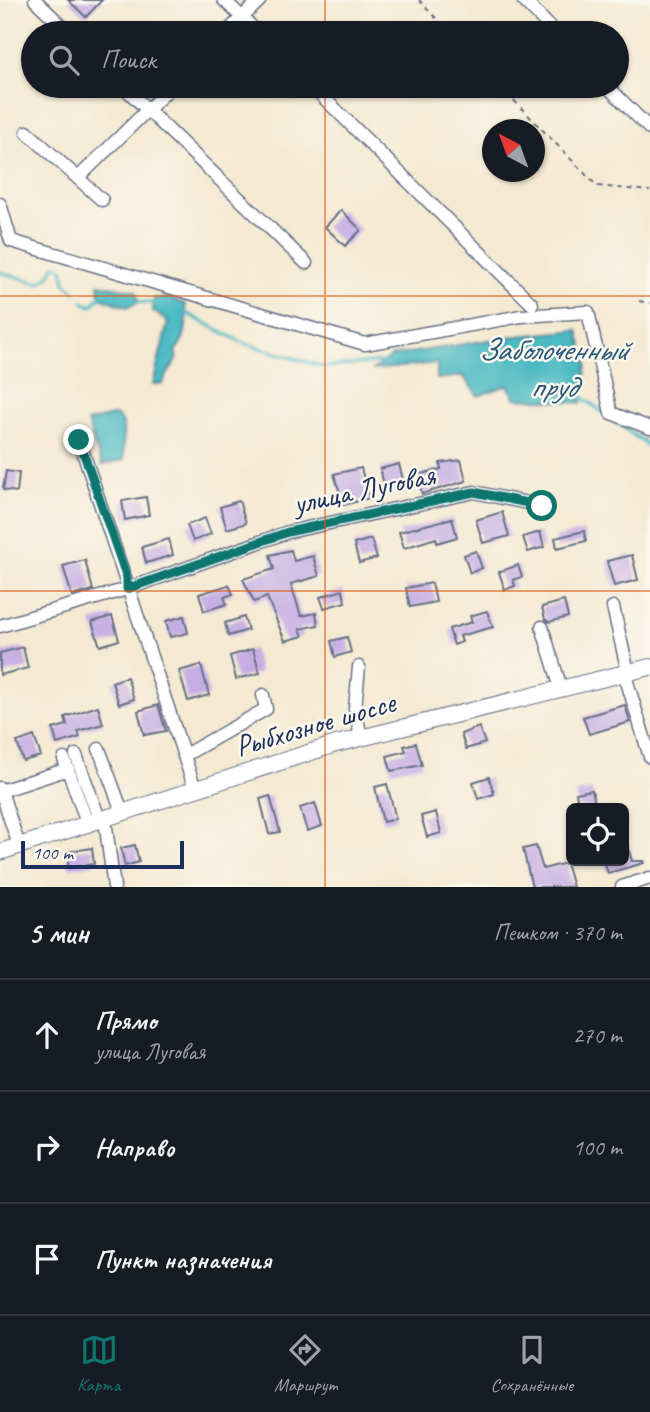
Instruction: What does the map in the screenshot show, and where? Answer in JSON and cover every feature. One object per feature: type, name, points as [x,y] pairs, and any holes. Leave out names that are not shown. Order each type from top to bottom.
[{"type":"main road","name":"Рыбхозное шоссе","points":[[0,852],[361,738],[650,667]]},
{"type":"street","points":[[35,0],[57,21]]},
{"type":"street","points":[[224,0],[245,21]]},
{"type":"street","points":[[239,21],[260,0]]},
{"type":"street","points":[[523,0],[544,21]]},
{"type":"street","points":[[136,98],[306,263]]},
{"type":"street","points":[[78,178],[160,98]]},
{"type":"street","points":[[324,98],[533,304]]},
{"type":"street","points":[[619,98],[650,129]]},
{"type":"street","points":[[27,132],[102,200]]},
{"type":"street","points":[[0,204],[11,241],[365,344],[521,316],[588,312],[611,413],[650,428]]},
{"type":"street","points":[[79,440],[195,789]]},
{"type":"street","name":"улица Луговая","points":[[0,626],[127,589],[288,532],[474,492],[542,506]]},
{"type":"street","points":[[613,607],[626,672],[650,757]]},
{"type":"street","points":[[542,626],[560,685]]},
{"type":"street","points":[[359,667],[355,708],[361,738]]},
{"type":"street","points":[[185,755],[267,709],[263,695]]},
{"type":"street","points":[[19,846],[0,790],[100,752],[123,814]]},
{"type":"street","points":[[72,762],[98,822],[114,887]]},
{"type":"street","points":[[622,887],[650,878]]},
{"type":"path","points":[[419,0],[439,21]]},
{"type":"path","points":[[512,98],[597,186],[650,191]]},
{"type":"path","points":[[639,301],[650,303]]},
{"type":"water","points":[[99,284],[136,291],[139,302],[127,307],[100,297]]},
{"type":"water","points":[[154,298],[169,298],[185,304],[186,310],[186,329],[175,351],[177,358],[162,384],[153,384],[168,322],[153,311]]},
{"type":"water","name":"Заболоченный пруд","points":[[578,330],[587,364],[581,403],[515,398],[508,385],[478,396],[463,376],[437,379],[437,363],[372,370],[392,356],[507,337]]},
{"type":"water","points":[[116,415],[123,423],[124,460],[102,465],[87,422]]},
{"type":"building","points":[[68,0],[102,0],[86,17]]},
{"type":"building","points":[[341,210],[361,230],[345,246],[325,227]]},
{"type":"building","points":[[461,460],[466,481],[422,494],[417,475],[441,469],[440,463]]},
{"type":"building","points":[[399,464],[404,484],[385,488],[380,469]]},
{"type":"building","points":[[361,468],[369,498],[344,505],[334,474]]},
{"type":"building","points":[[6,471],[19,473],[17,492],[3,490]]},
{"type":"building","points":[[146,497],[149,515],[125,520],[122,501]]},
{"type":"building","points":[[239,501],[246,523],[227,529],[220,507]]},
{"type":"building","points":[[502,512],[509,536],[483,543],[476,520]]},
{"type":"building","points":[[205,518],[211,534],[193,541],[187,525]]},
{"type":"building","points":[[452,518],[457,537],[437,543],[436,538],[404,548],[399,532]]},
{"type":"building","points":[[584,531],[586,541],[557,548],[555,538]]},
{"type":"building","points":[[540,532],[544,547],[528,552],[523,537]]},
{"type":"building","points":[[169,539],[173,555],[146,563],[142,547]]},
{"type":"building","points":[[371,539],[377,558],[359,563],[354,544]]},
{"type":"building","points":[[291,550],[294,561],[313,556],[319,576],[291,584],[301,616],[316,613],[318,625],[300,629],[303,636],[285,641],[267,597],[254,602],[243,579],[274,569],[270,555]]},
{"type":"building","points":[[476,551],[482,568],[470,573],[464,555]]},
{"type":"building","points":[[632,555],[638,580],[614,586],[607,561]]},
{"type":"building","points":[[85,560],[93,590],[72,596],[63,566]]},
{"type":"building","points":[[518,565],[522,577],[513,580],[515,586],[505,590],[499,572]]},
{"type":"building","points":[[432,583],[436,602],[410,607],[406,588]]},
{"type":"building","points":[[229,585],[233,594],[224,597],[227,604],[204,611],[199,594]]},
{"type":"building","points":[[343,590],[345,602],[324,608],[320,597]]},
{"type":"building","points":[[564,601],[568,617],[549,622],[545,619],[542,607]]},
{"type":"building","points":[[487,611],[493,627],[460,636],[462,642],[454,645],[449,629],[472,622],[470,616]]},
{"type":"building","points":[[112,616],[119,640],[100,646],[92,622]]},
{"type":"building","points":[[184,616],[188,633],[170,637],[166,621]]},
{"type":"building","points":[[244,617],[248,630],[228,636],[225,623]]},
{"type":"building","points":[[347,637],[351,652],[335,657],[331,641]]},
{"type":"building","points":[[23,647],[28,668],[0,675],[0,653]]},
{"type":"building","points":[[253,649],[260,673],[236,679],[230,656]]},
{"type":"building","points":[[201,665],[209,695],[188,701],[179,671]]},
{"type":"building","points":[[127,677],[134,699],[119,704],[112,682]]},
{"type":"building","points":[[158,705],[166,731],[144,735],[138,711]]},
{"type":"building","points":[[625,705],[630,722],[589,734],[583,717]]},
{"type":"building","points":[[98,706],[103,724],[78,731],[80,737],[57,744],[53,729],[67,725],[65,717]]},
{"type":"building","points":[[479,727],[485,743],[466,749],[461,734]]},
{"type":"building","points":[[34,736],[41,756],[23,761],[17,742]]},
{"type":"building","points":[[416,743],[422,765],[391,771],[387,756],[406,751],[404,746]]},
{"type":"building","points":[[489,777],[494,794],[478,799],[473,782]]},
{"type":"building","points":[[387,784],[396,819],[383,822],[375,787]]},
{"type":"building","points":[[592,790],[595,803],[578,803],[576,793]]},
{"type":"building","points":[[270,796],[280,832],[269,834],[260,799]]},
{"type":"building","points":[[315,803],[322,826],[307,831],[300,808]]},
{"type":"building","points":[[436,812],[441,833],[427,837],[421,816]]},
{"type":"building","points":[[135,845],[139,862],[125,866],[121,848]]},
{"type":"building","points":[[536,846],[543,869],[566,863],[573,887],[532,887],[523,849]]},
{"type":"building","points":[[92,848],[94,864],[69,868],[66,852]]},
{"type":"building","points":[[629,850],[632,861],[644,861],[644,863],[608,873],[606,866],[629,866]]},
{"type":"waterway","points":[[0,272],[38,283],[48,277],[55,265],[63,269],[65,283],[75,292]]},
{"type":"waterway","points":[[83,302],[91,306],[100,297]]},
{"type":"waterway","points":[[139,302],[153,303]]},
{"type":"waterway","points":[[186,313],[243,343],[324,367],[382,362]]},
{"type":"waterway","points":[[582,397],[650,447]]},
{"type":"route","points":[[79,440],[127,578],[127,589],[288,532],[474,492],[542,506]]}]
